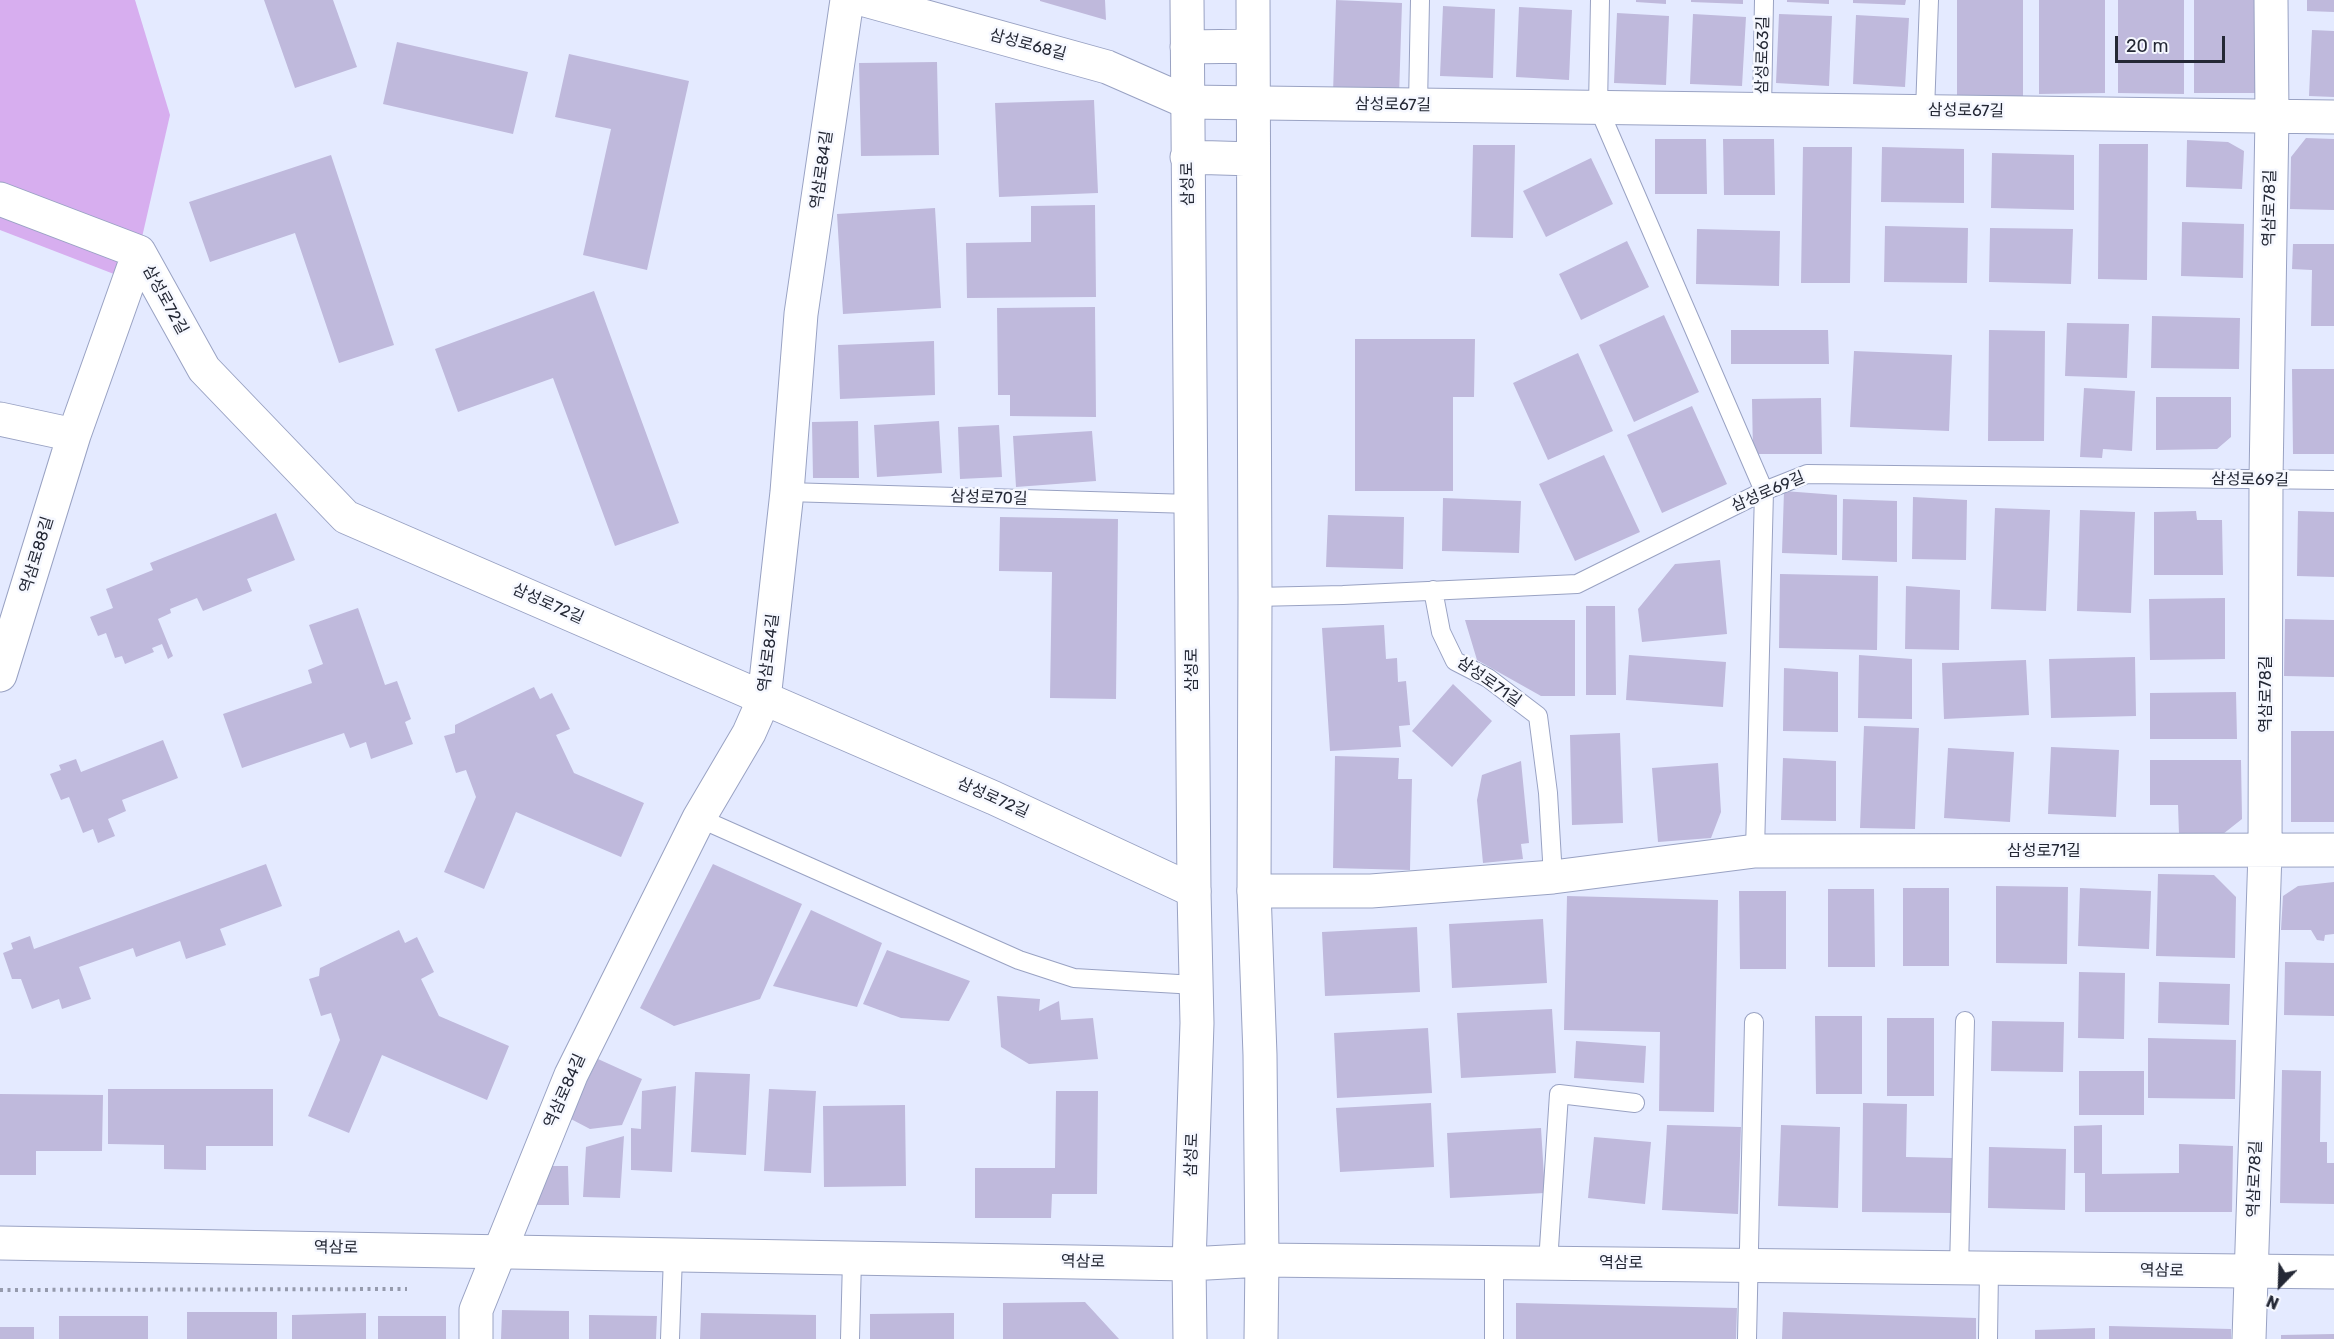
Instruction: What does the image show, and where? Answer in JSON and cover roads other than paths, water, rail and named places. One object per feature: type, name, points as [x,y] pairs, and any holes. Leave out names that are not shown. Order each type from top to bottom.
[{"type":"street","name":"역삼로84길","points":[[476,1339],[476,1310],[571,1075],[699,818],[749,733],[764,699],[787,492],[801,314],[847,0]]},
{"type":"street","name":"삼성로68길","points":[[865,0],[1107,67],[1187,102]]},
{"type":"street","name":"삼성로","points":[[1187,0],[1197,1035],[1189,1264],[1190,1339]]},
{"type":"street","points":[[1253,0],[1254,891],[1260,1055],[1261,1339]]},
{"type":"street","name":"역삼로78길","points":[[2249,1339],[2265,852],[2266,480],[2272,115],[2271,0]]},
{"type":"street","points":[[1187,47],[1253,46]]},
{"type":"street","name":"삼성로67길","points":[[1187,102],[2334,117]]},
{"type":"street","points":[[1187,157],[1253,159]]},
{"type":"street","name":"삼성로72길","points":[[0,199],[139,252],[204,369],[346,517],[994,798],[1194,891]]},
{"type":"street","name":"역삼로88길","points":[[0,675],[74,435],[139,252]]},
{"type":"street","points":[[0,418],[74,435]]},
{"type":"street","name":"삼성로71길","points":[[1254,891],[1371,891],[1553,877],[1755,851],[2265,852],[2334,850]]},
{"type":"street","name":"역삼로","points":[[0,1243],[499,1250],[673,1256],[1189,1264],[1262,1260],[2334,1272]]},
{"type":"lane","points":[[1418,105],[1420,0]]},
{"type":"lane","points":[[1600,0],[1598,107],[1764,491],[1755,851]]},
{"type":"lane","name":"삼성로63길","points":[[1762,109],[1764,0]]},
{"type":"lane","points":[[1925,111],[1929,0]]},
{"type":"lane","name":"삼성로69길","points":[[1255,597],[1577,584],[1764,491],[1807,474],[2334,480]]},
{"type":"lane","name":"삼성로70길","points":[[787,492],[1191,504]]},
{"type":"lane","name":"삼성로71길","points":[[1433,591],[1441,632],[1455,661],[1488,678],[1538,716],[1548,794],[1553,877]]},
{"type":"lane","points":[[699,818],[1019,960],[1074,978],[1196,985]]},
{"type":"lane","points":[[1965,1021],[1974,1269],[1988,1339]]},
{"type":"lane","points":[[1747,1339],[1754,1022]]},
{"type":"lane","points":[[1548,1263],[1559,1094],[1635,1103]]},
{"type":"lane","points":[[670,1339],[673,1256]]},
{"type":"lane","points":[[850,1339],[852,1259]]},
{"type":"lane","points":[[1494,1263],[1494,1339]]}]
